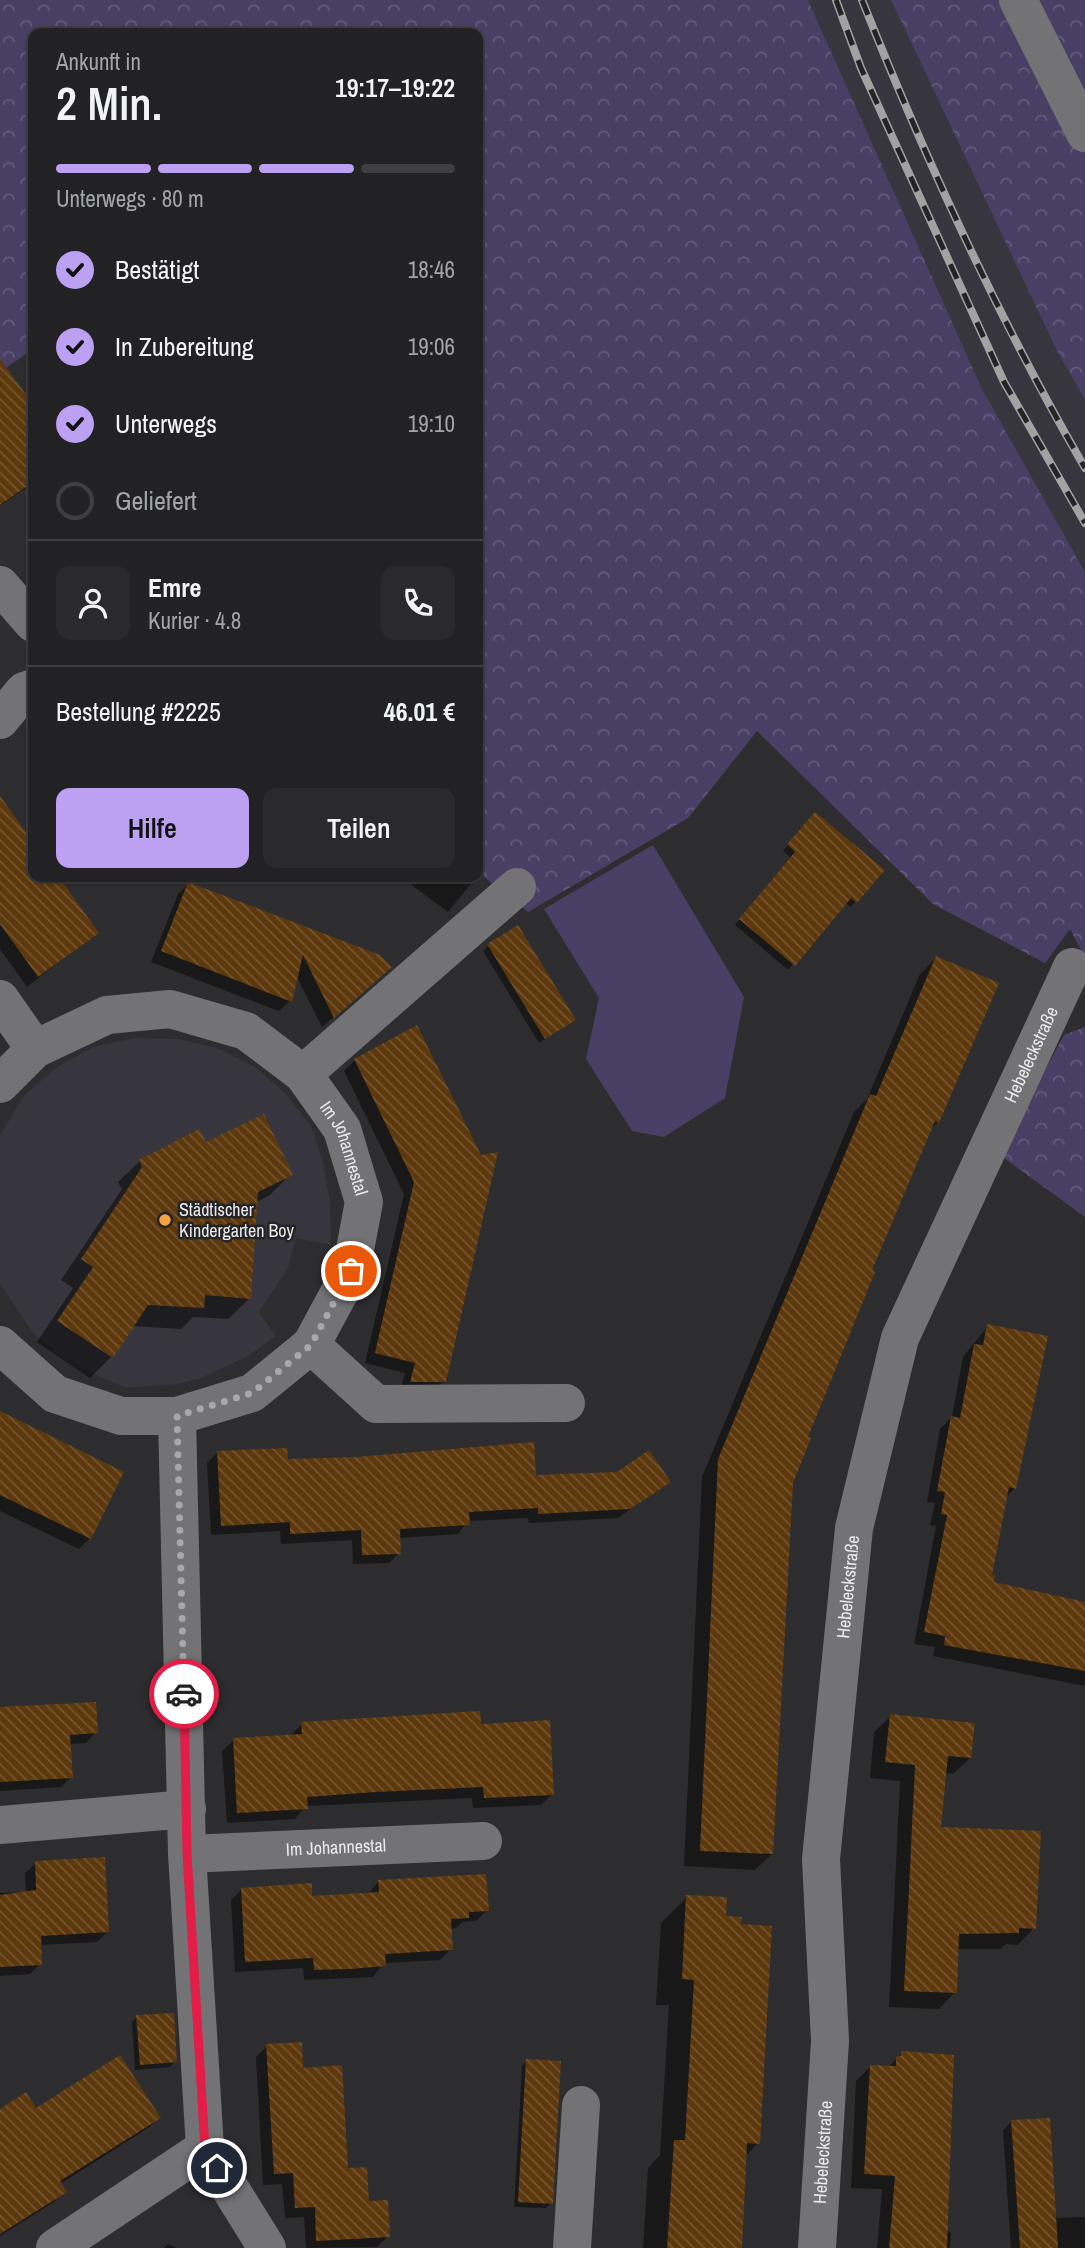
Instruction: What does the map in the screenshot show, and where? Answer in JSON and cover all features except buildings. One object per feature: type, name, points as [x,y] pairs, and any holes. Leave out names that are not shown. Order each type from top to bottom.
[{"type":"street","points":[[1018,0],[1085,133]]},
{"type":"street","points":[[0,585],[28,618]]},
{"type":"street","points":[[0,720],[28,690]]},
{"type":"street","points":[[303,1074],[517,887]]},
{"type":"street","name":"Hebeleckstraße","points":[[817,2248],[830,2041],[821,1859],[854,1528],[900,1338],[1072,967]]},
{"type":"street","points":[[0,999],[35,1049]]},
{"type":"street","name":"Im Johannestal","points":[[0,1084],[35,1049],[107,1015],[170,1009],[246,1031],[303,1074],[342,1129],[365,1202],[351,1271],[311,1345],[252,1393],[177,1416],[121,1416],[55,1394],[0,1345]]},
{"type":"street","points":[[311,1345],[376,1405],[566,1403]]},
{"type":"street","points":[[177,1416],[187,1854],[205,2148],[267,2248]]},
{"type":"street","points":[[0,1825],[187,1809]]},
{"type":"street","name":"Im Johannestal","points":[[187,1854],[483,1841]]},
{"type":"street","points":[[572,2248],[581,2105]]},
{"type":"street","points":[[55,2248],[205,2148]]},
{"type":"shaded area","points":[[808,0],[891,0],[1057,351],[1085,400],[1085,572],[982,389]]},
{"type":"shaded area","name":"Städtischer Kindergarten Boy","points":[[135,1038],[178,1039],[217,1048],[255,1067],[285,1093],[311,1126],[323,1162],[330,1203],[331,1245],[296,1238],[288,1268],[259,1312],[276,1336],[248,1356],[201,1378],[177,1384],[126,1388],[66,1361],[33,1333],[0,1283],[0,1135],[24,1096],[54,1069],[93,1047]]},
{"type":"green space","points":[[0,0],[808,0],[982,389],[1085,572],[1085,958],[1070,929],[1045,963],[933,904],[757,731],[688,818],[528,912],[483,876],[483,28],[28,28],[28,352],[0,372]]},
{"type":"green space","points":[[891,0],[1085,0],[1085,400],[1057,351]]},
{"type":"green space","points":[[653,845],[744,997],[725,1098],[664,1137],[632,1131],[586,1059],[599,998],[544,909]]},
{"type":"green space","points":[[1085,1027],[1085,1217],[1000,1155],[1064,1035]]},
{"type":"railway","points":[[836,0],[861,68],[1004,382],[1085,523]]},
{"type":"railway","points":[[862,0],[911,119],[993,297],[1085,468]]},
{"type":"way so far","points":[[184,1694],[177,1416],[252,1393],[311,1345],[351,1271]]},
{"type":"place","name":"Städtischer Kindergarten Boy","points":[[165,1220]]},
{"type":"route","points":[[184,1694],[187,1854],[205,2148],[217,2168]]}]
